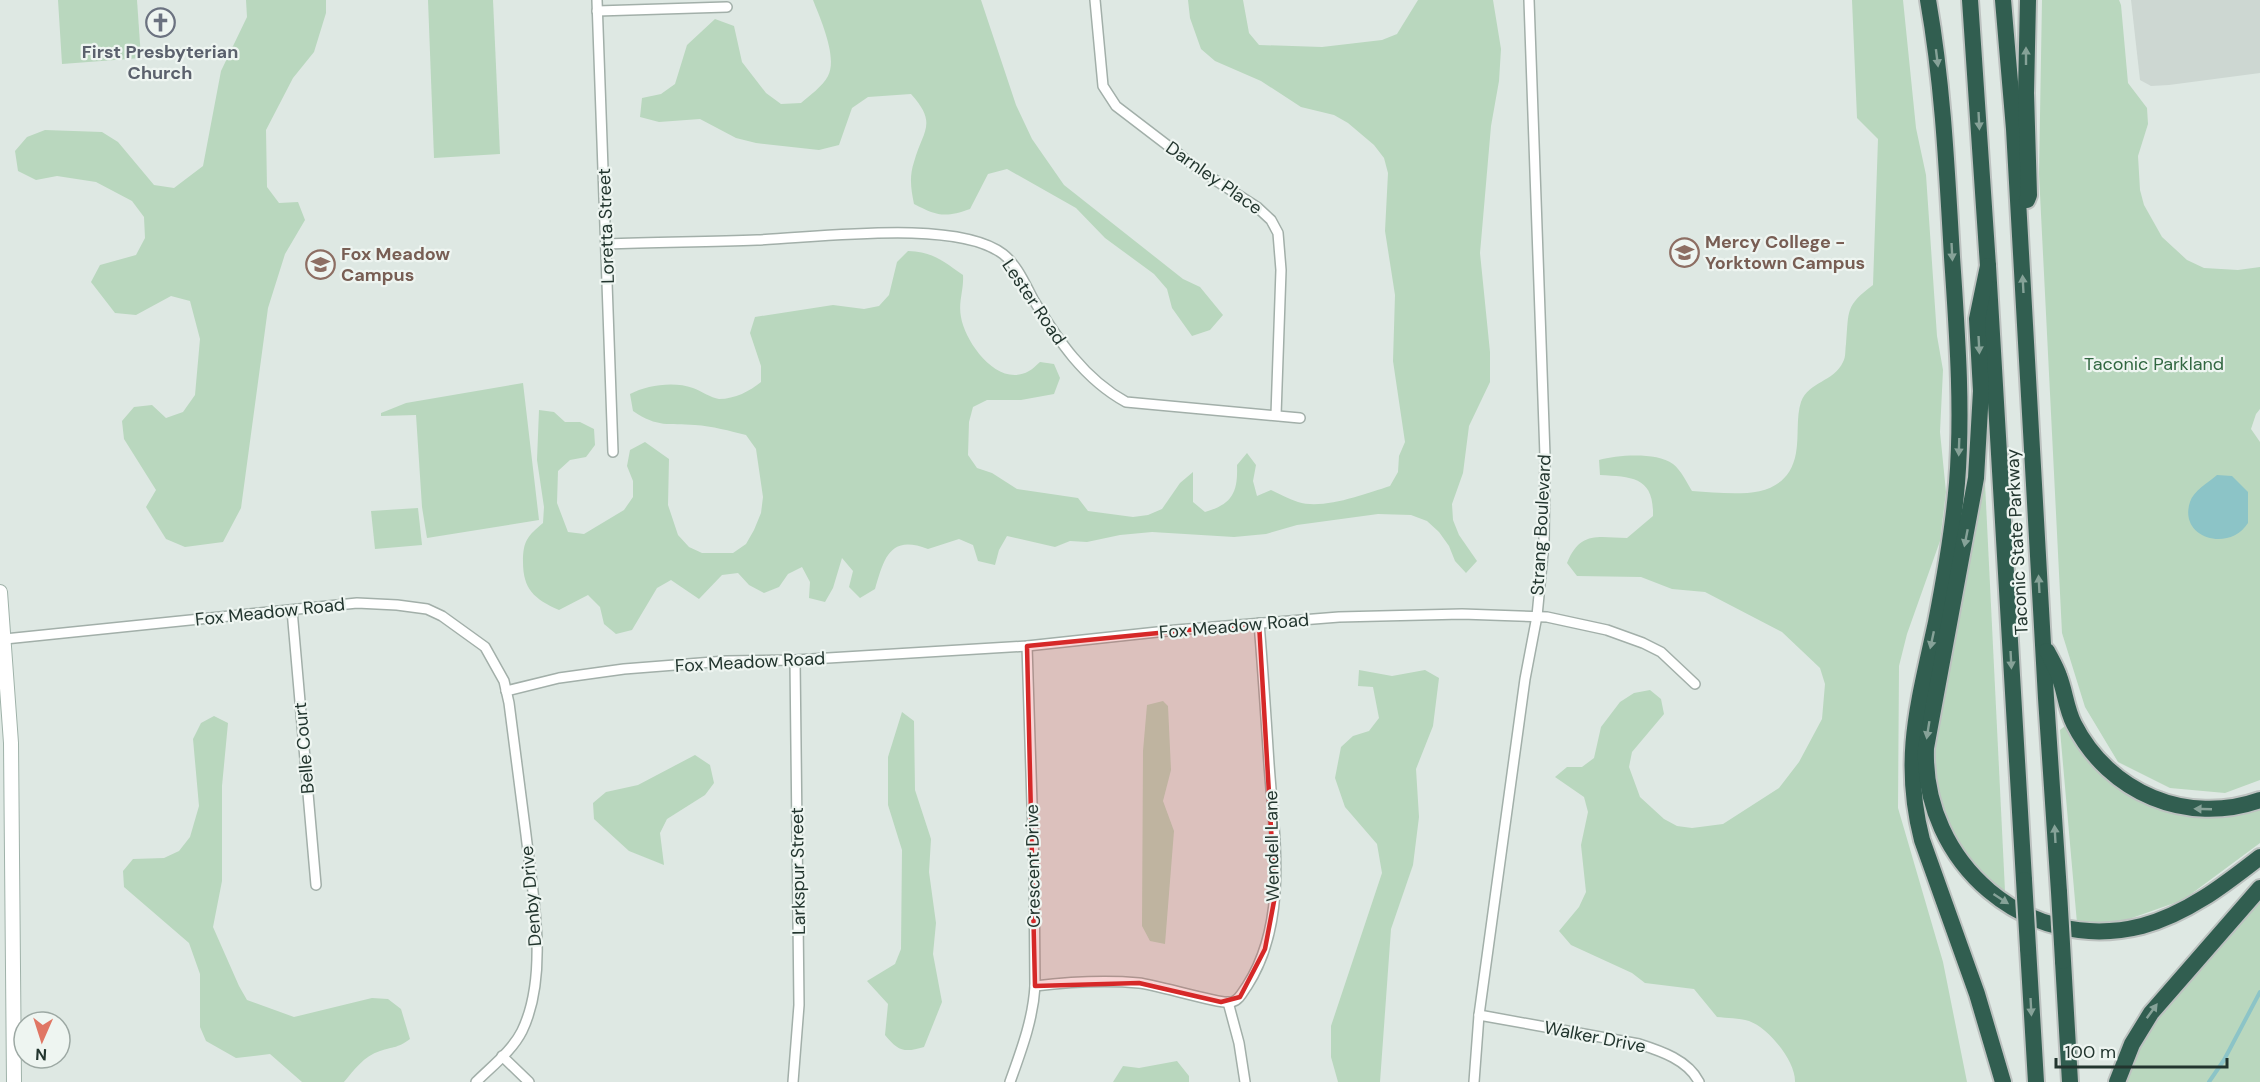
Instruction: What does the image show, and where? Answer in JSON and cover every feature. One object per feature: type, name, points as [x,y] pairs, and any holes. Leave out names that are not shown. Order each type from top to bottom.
[{"type":"highway","points":[[1928,0],[1944,118],[1958,355],[1959,419],[1953,521],[1946,569],[1915,727],[1912,781],[1916,816],[1922,840],[1977,994],[2003,1082]]},
{"type":"highway","name":"Taconic State Parkway","points":[[1970,0],[1989,266],[2036,1082]]},
{"type":"highway","name":"Taconic State Parkway","points":[[2003,0],[2012,88],[2070,1082]]},
{"type":"highway","points":[[2019,217],[2029,195],[2026,93],[2028,0]]},
{"type":"highway","points":[[1989,266],[1977,319],[1981,391],[1976,478],[1926,748],[1928,788],[1942,832],[1961,862],[1992,894],[2044,921],[2085,930],[2107,931],[2130,928],[2177,913],[2216,889],[2260,857]]},
{"type":"highway","points":[[2043,642],[2060,678],[2065,701],[2078,731],[2101,761],[2133,789],[2164,804],[2187,809],[2222,809],[2260,800]]},
{"type":"highway","points":[[2117,1082],[2132,1044],[2151,1013],[2260,888]]},
{"type":"main road","points":[[0,591],[5,639],[5,743],[14,1082]]},
{"type":"street","name":"Loretta Street","points":[[597,0],[613,452]]},
{"type":"street","name":"Darnley Place","points":[[1095,0],[1103,86],[1116,106],[1201,171],[1257,207],[1271,220],[1278,233],[1281,270],[1276,415]]},
{"type":"street","name":"Strang Boulevard","points":[[1474,1082],[1479,1015],[1525,679],[1536,616],[1544,543],[1545,456],[1529,0]]},
{"type":"street","points":[[597,11],[727,7]]},
{"type":"street","name":"Lester Road","points":[[607,244],[758,240],[907,232],[961,238],[1004,255],[1016,268],[1067,351],[1089,376],[1126,402],[1300,418]]},
{"type":"street","name":"Fox Meadow Road","points":[[5,639],[357,603],[427,609],[442,616],[485,647],[504,681],[506,691],[559,678],[616,669],[726,661],[795,660],[1027,646],[1339,617],[1450,614],[1536,616],[1607,630],[1643,643],[1661,652],[1695,684]]},
{"type":"street","name":"Belle Court","points":[[292,610],[316,885]]},
{"type":"street","name":"Wendell Lane","points":[[1228,1002],[1240,997],[1254,974],[1265,949],[1275,896],[1275,838],[1259,624]]},
{"type":"street","name":"Crescent Drive","points":[[1010,1082],[1028,1031],[1035,986],[1027,646]]},
{"type":"street","name":"Larkspur Street","points":[[793,1082],[799,1005],[795,660]]},
{"type":"street","name":"Denby Drive","points":[[476,1082],[511,1047],[522,1030],[537,969],[533,896],[506,691]]},
{"type":"street","points":[[1035,986],[1100,982],[1139,983],[1228,1002],[1239,1043],[1245,1082]]},
{"type":"street","name":"Walker Drive","points":[[1479,1015],[1639,1044],[1663,1052],[1683,1064],[1700,1082]]},
{"type":"street","points":[[502,1056],[529,1082]]},
{"type":"highlighted area","points":[[1259,623],[1275,896],[1265,949],[1240,997],[1221,1002],[1139,983],[1035,986],[1027,646]]},
{"type":"shaded area","points":[[2131,0],[2260,0],[2260,73],[2169,85],[2151,86],[2140,80]]},
{"type":"green space","points":[[58,0],[137,0],[141,58],[62,64]]},
{"type":"green space","points":[[246,0],[326,0],[326,13],[314,52],[293,78],[266,130],[267,187],[279,203],[298,202],[305,220],[285,254],[268,308],[241,508],[223,542],[185,547],[166,539],[146,507],[156,490],[124,439],[122,421],[134,407],[152,405],[166,418],[183,412],[195,395],[200,339],[190,301],[171,296],[136,315],[115,313],[91,282],[100,265],[136,255],[145,238],[144,217],[132,201],[96,182],[57,176],[36,180],[18,171],[15,151],[27,137],[45,130],[102,132],[118,142],[154,185],[174,188],[203,166],[221,71],[247,17]]},
{"type":"green space","points":[[428,0],[493,0],[500,154],[434,158]]},
{"type":"green space","points":[[813,0],[981,0],[1016,105],[1032,139],[1064,185],[1183,279],[1200,287],[1223,315],[1210,330],[1192,336],[1172,308],[1167,289],[1154,274],[1105,238],[1076,208],[1007,169],[988,174],[970,209],[947,215],[929,211],[914,204],[911,173],[926,127],[926,120],[919,104],[911,94],[868,97],[852,108],[839,145],[819,150],[756,143],[736,138],[700,119],[659,122],[640,117],[642,98],[661,94],[675,84],[687,45],[715,19],[734,26],[742,62],[766,93],[781,104],[801,103],[823,83],[831,68],[827,38]]},
{"type":"green space","points":[[1188,0],[1243,0],[1249,33],[1259,45],[1322,47],[1382,40],[1397,34],[1418,0],[1493,0],[1501,49],[1499,81],[1491,126],[1480,253],[1490,352],[1490,382],[1469,426],[1463,473],[1452,504],[1453,520],[1459,535],[1477,561],[1466,573],[1455,561],[1449,546],[1439,532],[1427,521],[1411,515],[1378,514],[1297,525],[1266,534],[1234,537],[1152,532],[1120,535],[1087,542],[1070,541],[1055,547],[1007,536],[999,550],[995,565],[978,561],[973,545],[959,539],[928,549],[905,545],[891,552],[882,568],[875,589],[860,598],[849,587],[853,571],[842,558],[833,588],[825,602],[809,598],[810,582],[802,567],[788,574],[779,587],[764,593],[749,585],[738,573],[722,575],[699,599],[671,580],[657,588],[632,630],[616,634],[604,624],[600,607],[588,595],[559,610],[543,602],[532,592],[525,579],[523,555],[527,539],[543,523],[544,507],[537,460],[539,410],[554,412],[565,422],[580,422],[594,429],[595,445],[586,457],[570,460],[558,471],[557,503],[568,532],[584,534],[624,510],[633,497],[633,481],[627,466],[630,450],[645,442],[669,459],[668,505],[678,535],[689,547],[702,553],[733,553],[746,544],[761,513],[763,497],[756,449],[746,435],[708,426],[663,424],[649,420],[633,411],[630,394],[652,386],[669,384],[693,388],[719,399],[731,398],[747,391],[761,382],[761,366],[750,333],[755,317],[833,305],[864,309],[879,306],[889,295],[897,262],[908,251],[931,255],[963,275],[960,312],[964,327],[976,350],[995,368],[1006,374],[1017,375],[1029,371],[1040,362],[1054,364],[1060,378],[1054,394],[1021,400],[987,400],[973,407],[969,422],[968,455],[977,468],[992,473],[1017,489],[1078,498],[1088,511],[1133,517],[1148,515],[1162,509],[1180,483],[1193,472],[1193,502],[1205,512],[1222,505],[1232,496],[1236,483],[1237,465],[1247,453],[1256,465],[1253,481],[1257,496],[1271,490],[1298,502],[1319,504],[1356,497],[1390,486],[1398,472],[1399,456],[1405,442],[1393,361],[1395,295],[1385,231],[1388,173],[1384,158],[1374,145],[1348,123],[1334,115],[1301,107],[1261,81],[1215,61],[1201,49],[1190,18]]},
{"type":"green space","points":[[1852,0],[1903,0],[1916,128],[1926,175],[1937,336],[1943,370],[1940,432],[1946,492],[1940,541],[1907,634],[1899,666],[1898,808],[1943,962],[1967,1082],[1795,1082],[1791,1065],[1780,1047],[1757,1025],[1745,1020],[1717,1017],[1694,989],[1645,983],[1632,973],[1571,945],[1559,931],[1579,907],[1586,892],[1581,845],[1588,812],[1584,797],[1555,777],[1567,767],[1582,767],[1594,758],[1601,727],[1620,702],[1634,693],[1650,690],[1661,699],[1664,714],[1632,752],[1629,767],[1640,797],[1664,819],[1677,826],[1692,828],[1723,824],[1779,788],[1799,762],[1822,719],[1825,684],[1820,668],[1782,632],[1705,592],[1672,589],[1641,577],[1577,576],[1567,563],[1578,545],[1584,541],[1598,537],[1627,538],[1653,516],[1650,493],[1645,486],[1632,479],[1600,475],[1599,460],[1647,456],[1666,460],[1676,467],[1692,491],[1723,493],[1755,492],[1769,488],[1781,481],[1791,469],[1796,453],[1801,402],[1810,390],[1839,369],[1845,358],[1850,310],[1857,298],[1873,285],[1878,139],[1857,118]]},
{"type":"green space","name":"Taconic Parkland","points":[[2042,0],[2119,0],[2128,83],[2147,108],[2148,124],[2138,156],[2140,190],[2144,205],[2162,237],[2187,260],[2204,268],[2238,270],[2260,267],[2260,409],[2251,429],[2260,442],[2260,780],[2225,793],[2170,788],[2118,762],[2085,707],[2062,633],[2039,174]]},
{"type":"green space","points":[[523,383],[539,520],[427,538],[422,507],[416,415],[381,416],[381,413],[406,403]]},
{"type":"green space","points":[[1985,483],[2005,891],[1991,887],[1966,857],[1936,803],[1931,764],[1979,484]]},
{"type":"green space","points":[[418,508],[422,545],[375,549],[371,511]]},
{"type":"green space","points":[[1359,670],[1392,676],[1425,670],[1439,678],[1433,726],[1416,769],[1419,817],[1413,865],[1391,929],[1380,1082],[1338,1082],[1331,1057],[1331,1026],[1382,873],[1377,844],[1345,807],[1335,778],[1341,747],[1353,736],[1369,731],[1379,718],[1373,687],[1358,686]]},
{"type":"green space","points":[[1163,701],[1168,706],[1171,770],[1163,801],[1174,831],[1165,944],[1150,941],[1142,926],[1143,751],[1147,705]]},
{"type":"green space","points":[[902,712],[914,721],[915,790],[931,839],[929,872],[936,923],[933,954],[942,1002],[924,1047],[911,1050],[898,1047],[885,1035],[888,1004],[867,981],[895,964],[901,949],[902,850],[888,805],[888,757]]},
{"type":"green space","points":[[214,716],[228,723],[222,786],[222,881],[213,927],[247,1000],[294,1017],[372,998],[388,999],[401,1009],[410,1039],[398,1046],[369,1056],[344,1082],[302,1082],[270,1054],[236,1058],[206,1041],[200,1027],[200,974],[189,943],[124,887],[123,871],[133,859],[164,858],[179,851],[190,837],[199,806],[193,739],[201,723]]},
{"type":"green space","points":[[2065,726],[2097,766],[2144,804],[2188,815],[2230,814],[2260,803],[2260,843],[2183,900],[2112,925],[2077,923],[2060,730]]},
{"type":"green space","points":[[695,755],[710,765],[714,783],[705,795],[667,819],[660,833],[664,865],[629,851],[594,819],[593,803],[606,792],[638,785]]},
{"type":"green space","points":[[2260,895],[2260,1082],[2123,1082],[2143,1033]]},
{"type":"green space","points":[[1177,1061],[1189,1076],[1189,1082],[1113,1082],[1123,1066],[1139,1068]]},
{"type":"water","points":[[2217,475],[2232,476],[2248,492],[2248,523],[2240,532],[2218,539],[2198,532],[2191,525],[2188,514],[2194,494]]},
{"type":"waterway","points":[[2209,1082],[2224,1060],[2260,992]]},
{"type":"place","name":"First Presbyterian Church","points":[[160,23]]},
{"type":"place","name":"Mercy College - Yorktown Campus","points":[[1684,252]]},
{"type":"place","name":"Fox Meadow Campus","points":[[320,264]]}]
